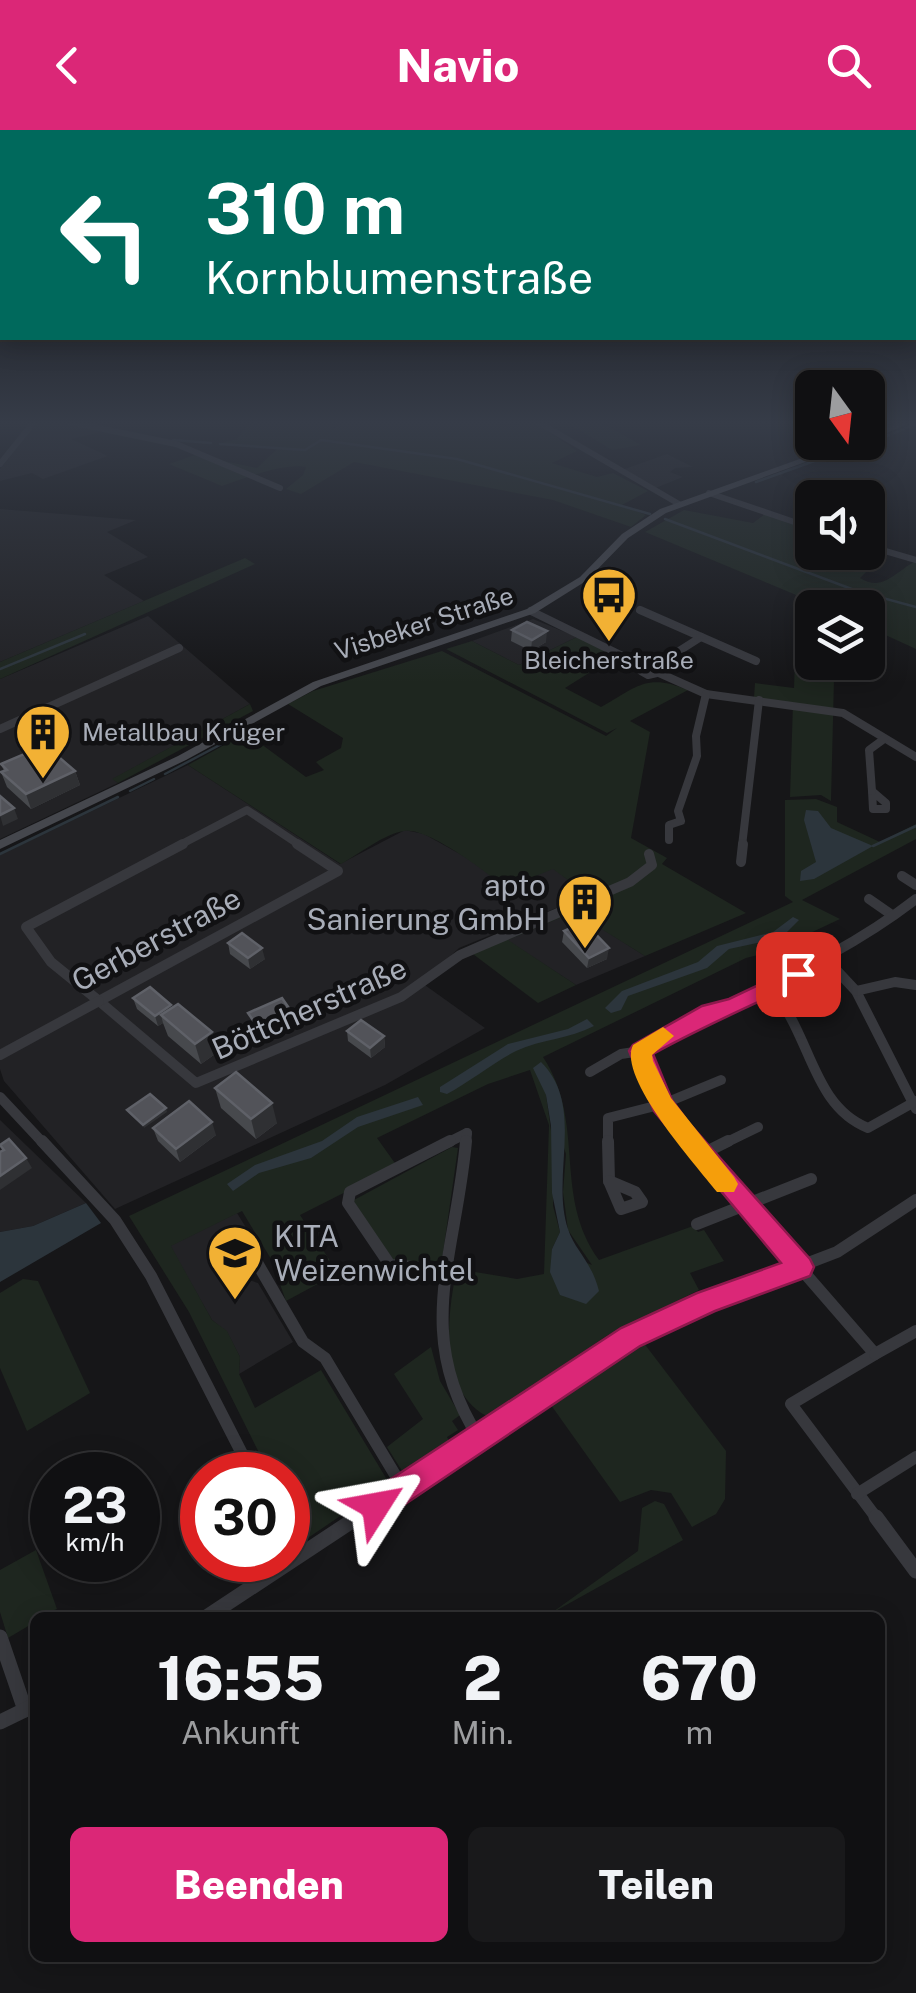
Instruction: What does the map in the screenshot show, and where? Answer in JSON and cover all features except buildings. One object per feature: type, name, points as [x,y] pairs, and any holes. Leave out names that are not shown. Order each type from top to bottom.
[{"type":"main road","name":"Visbeker Straße","points":[[0,845],[182,758],[318,684],[531,611],[583,579],[636,528],[670,509]]},
{"type":"street","points":[[756,509],[795,522]]},
{"type":"street","points":[[885,551],[916,560]]},
{"type":"street","points":[[640,610],[756,661]]},
{"type":"street","points":[[531,611],[642,666],[645,674],[701,637]]},
{"type":"street","points":[[0,729],[180,648]]},
{"type":"street","points":[[658,669],[706,694],[842,713],[916,757]]},
{"type":"street","points":[[669,840],[669,825],[681,821],[684,783],[697,756],[696,736],[706,694]]},
{"type":"street","points":[[741,862],[745,796],[753,784],[759,700]]},
{"type":"street","points":[[869,790],[868,750],[884,739]]},
{"type":"street","name":"Gerberstraße","points":[[0,1055],[95,999],[338,870],[246,810],[26,927],[95,999]]},
{"type":"street","name":"Böttcherstraße","points":[[95,999],[196,1083],[203,1084],[401,997],[460,955],[630,882],[652,864],[650,854]]},
{"type":"street","points":[[902,876],[916,886]]},
{"type":"street","points":[[590,1072],[826,960],[867,936],[916,898]]},
{"type":"street","points":[[869,899],[892,915]]},
{"type":"street","points":[[770,988],[794,1018],[828,1096],[857,1126],[868,1128],[915,1104],[856,991],[826,960]]},
{"type":"street","points":[[856,991],[895,982],[916,985]]},
{"type":"street","points":[[640,1051],[662,1104],[700,1155],[875,1354]]},
{"type":"street","points":[[609,1181],[608,1118],[662,1104],[721,1080]]},
{"type":"street","points":[[0,1098],[114,1220],[152,1276],[241,1452]]},
{"type":"street","points":[[700,1155],[758,1127]]},
{"type":"street","points":[[447,1270],[390,1266],[348,1203],[350,1192],[466,1133],[447,1270],[439,1310],[441,1355],[465,1418],[479,1438]]},
{"type":"street","points":[[697,1224],[811,1179]]},
{"type":"street","points":[[310,1544],[659,1322],[801,1267],[862,1238],[916,1200]]},
{"type":"street","points":[[256,1261],[302,1342],[324,1358],[403,1488]]},
{"type":"street","points":[[916,1330],[791,1404],[916,1571]]},
{"type":"street","points":[[856,1494],[916,1457]]},
{"type":"street","points":[[213,1612],[254,1582]]},
{"type":"street","points":[[0,1637],[30,1707],[0,1722]]},
{"type":"shaded area","points":[[0,509],[136,520],[107,532],[148,557],[104,575],[144,601],[0,662]]},
{"type":"shaded area","points":[[579,509],[631,509],[646,515],[631,527]]},
{"type":"shaded area","points":[[684,510],[753,523],[765,514],[795,524],[795,570],[868,570],[860,578],[876,583],[916,561],[916,649],[885,635],[885,590],[795,590],[795,594],[645,532]]},
{"type":"shaded area","points":[[245,558],[255,564],[0,679],[0,662]]},
{"type":"shaded area","points":[[148,616],[250,704],[113,779],[118,783],[0,839],[0,679]]},
{"type":"shaded area","points":[[533,619],[577,637],[519,665],[472,641]]},
{"type":"shaded area","points":[[577,637],[616,656],[565,688],[601,707],[652,682],[688,690],[630,721],[650,732],[631,838],[667,858],[662,864],[746,913],[645,956],[574,912],[508,940],[576,985],[538,1003],[465,948],[588,895],[553,869],[506,888],[442,843],[414,831],[380,840],[341,864],[188,765],[246,733],[306,777],[324,770],[316,762],[341,748],[343,738],[288,704],[313,691],[442,651],[606,736],[617,728],[607,733],[446,649],[472,641],[519,665]]},
{"type":"shaded area","points":[[795,658],[795,680],[834,680],[831,801],[821,795],[790,797],[793,703],[754,698],[755,683],[794,688]]},
{"type":"shaded area","points":[[250,704],[253,711],[118,783],[112,779]]},
{"type":"shaded area","points":[[188,765],[340,864],[405,830],[424,834],[478,864],[506,888],[553,868],[588,895],[459,948],[422,983],[485,1028],[385,1085],[115,1209],[4,1081],[0,1069],[0,855]]},
{"type":"shaded area","points":[[816,799],[837,807],[837,822],[880,842],[916,824],[916,839],[802,900],[840,919],[770,952],[746,958],[543,1057],[564,1108],[577,1210],[599,1260],[693,1226],[698,1232],[704,1230],[724,1261],[690,1273],[699,1290],[608,1335],[487,1416],[471,1405],[453,1370],[451,1307],[457,1269],[517,1279],[544,1274],[549,1125],[530,1070],[488,1084],[377,1138],[397,1166],[300,1215],[338,1273],[286,1301],[271,1259],[242,1211],[171,1246],[212,1320],[227,1331],[240,1357],[239,1374],[255,1408],[321,1370],[389,1483],[310,1537],[310,1452],[259,1452],[189,1312],[129,1216],[793,902],[785,896],[785,800]],"holes":[[[546,1095],[566,1154],[563,1192],[568,1230],[592,1265],[552,1249],[560,1232],[553,1206],[554,1152]]]},
{"type":"shaded area","points":[[806,810],[818,811],[831,828],[873,846],[814,879],[800,881],[801,871],[816,862],[804,820]]},
{"type":"shaded area","points":[[574,911],[645,956],[576,985],[507,940]]},
{"type":"shaded area","points":[[793,917],[799,920],[781,938],[729,949],[707,968],[628,996],[621,1010],[611,1013],[605,1008],[622,991],[698,962],[717,946],[773,932]]},
{"type":"shaded area","points":[[587,1019],[594,1026],[516,1051],[447,1094],[440,1092],[440,1087],[508,1044],[568,1029]]},
{"type":"shaded area","points":[[541,1062],[562,1099],[564,1208],[568,1229],[599,1291],[586,1304],[560,1295],[550,1272],[552,1249],[560,1232],[552,1193],[551,1126],[546,1095],[533,1068]]},
{"type":"shaded area","points":[[418,1097],[423,1105],[358,1127],[311,1158],[259,1173],[233,1191],[227,1184],[255,1165],[322,1141],[357,1117]]},
{"type":"shaded area","points":[[0,1120],[86,1203],[33,1226],[0,1232]]},
{"type":"shaded area","points":[[452,1147],[458,1148],[442,1260],[399,1267],[355,1208],[354,1200]]},
{"type":"shaded area","points":[[86,1203],[101,1223],[0,1282],[0,1232],[33,1226]]},
{"type":"shaded area","name":"KITA Weizenwichtel","points":[[237,1213],[258,1247],[232,1262],[243,1278],[258,1283],[293,1342],[239,1374],[240,1357],[227,1332],[212,1320],[170,1246]]},
{"type":"shaded area","points":[[23,1279],[38,1281],[90,1393],[27,1431],[0,1368],[0,1293]]},
{"type":"shaded area","points":[[640,1338],[726,1451],[725,1499],[716,1514],[692,1527],[671,1493],[651,1490],[620,1502],[546,1398]]},
{"type":"shaded area","points":[[431,1347],[440,1381],[460,1415],[452,1421],[458,1430],[447,1437],[450,1443],[404,1474],[387,1447],[423,1419],[394,1374]]},
{"type":"shaded area","points":[[655,1501],[664,1504],[683,1540],[553,1612],[638,1551],[642,1508]]},
{"type":"shaded area","points":[[30,1553],[30,1582],[47,1582],[57,1609],[30,1612],[30,1625],[8,1638],[0,1612],[0,1570]]},
{"type":"waterway","points":[[632,509],[650,514]]},
{"type":"waterway","points":[[665,519],[857,591],[916,607]]},
{"type":"waterway","points":[[0,669],[85,634]]},
{"type":"waterway","points":[[165,774],[231,739]]},
{"type":"waterway","points":[[130,791],[154,779]]},
{"type":"waterway","points":[[0,854],[118,797]]},
{"type":"waterway","points":[[873,846],[916,826]]},
{"type":"slow traffic","points":[[663,1036],[640,1051],[641,1061],[662,1104],[726,1184]]},
{"type":"place","name":"Bleicherstraße","points":[[609,644]]},
{"type":"place","name":"Metallbau Krüger","points":[[43,781]]},
{"type":"place","name":"apto Sanierung GmbH","points":[[585,951]]},
{"type":"place","name":"KITA Weizenwichtel","points":[[235,1302]]},
{"type":"route","points":[[376,1506],[631,1337],[706,1302],[801,1267],[681,1130],[662,1104],[640,1051],[710,1012],[736,1006],[798,974]]}]
